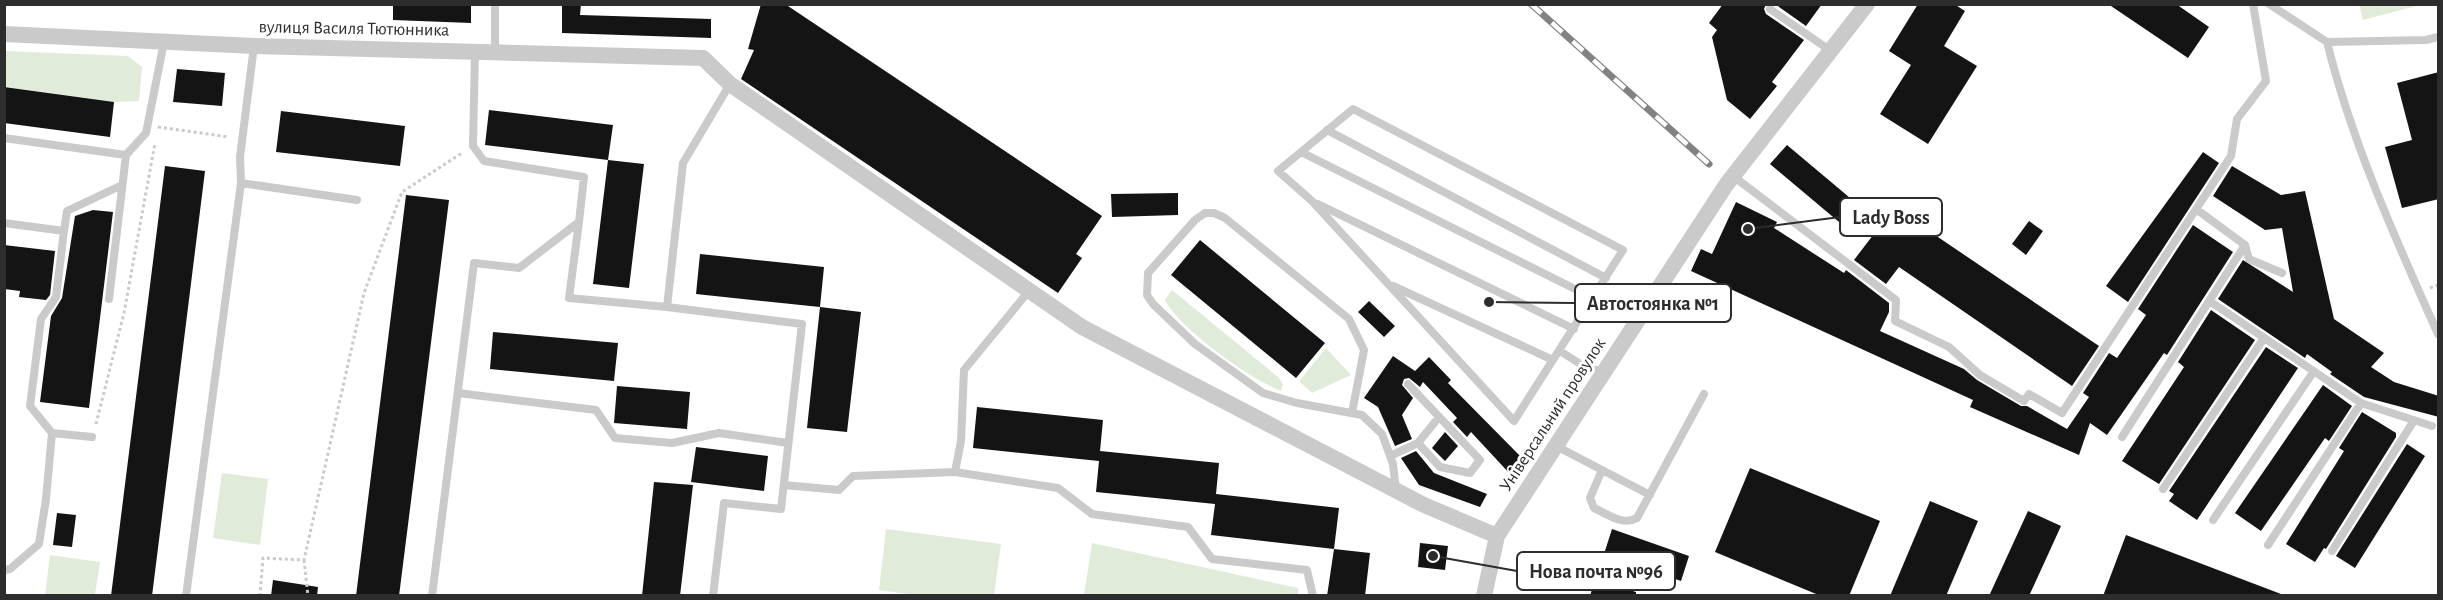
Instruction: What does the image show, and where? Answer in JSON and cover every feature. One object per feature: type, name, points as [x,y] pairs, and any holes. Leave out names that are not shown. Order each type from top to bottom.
[{"type":"street","name":"Універсальний провулок","points":[[1484,596],[1497,536],[1733,176],[1867,4]]},
{"type":"street","name":"вулиця Василя Тютюнника","points":[[4,34],[254,46],[703,58],[730,84]]},
{"type":"street","points":[[730,84],[1028,292],[1082,327],[1396,491],[1497,536]]},
{"type":"lane","points":[[495,4],[495,52]]},
{"type":"lane","points":[[1733,176],[1896,300],[1895,321],[1949,347],[1980,375],[2024,401],[2029,394],[2062,413],[2231,156],[2237,119],[2266,81],[2253,4]]},
{"type":"lane","points":[[2269,4],[2327,42],[2426,40],[2439,37]]},
{"type":"lane","points":[[1770,9],[1832,51]]},
{"type":"lane","points":[[109,299],[126,155],[146,134],[164,42]]},
{"type":"lane","points":[[2327,42],[2335,76],[2363,154],[2439,334]]},
{"type":"lane","points":[[186,596],[241,183],[243,139],[254,46]]},
{"type":"lane","points":[[475,52],[473,146],[484,161],[584,177],[569,298],[802,324],[781,509],[724,503],[713,596]]},
{"type":"lane","points":[[667,308],[683,163],[730,84]]},
{"type":"lane","points":[[1353,109],[1623,250],[1514,421],[1312,201],[1278,171],[1327,130],[1353,109]]},
{"type":"lane","points":[[1327,130],[1606,278]]},
{"type":"lane","points":[[4,138],[126,155]]},
{"type":"lane","points":[[1301,152],[1593,298]]},
{"type":"lane","points":[[241,183],[357,200]]},
{"type":"lane","points":[[4,570],[10,569],[39,544],[52,434],[30,406],[41,319],[56,297],[67,211],[122,185]]},
{"type":"lane","points":[[1312,201],[1574,328]]},
{"type":"lane","points":[[2196,209],[2245,245],[2249,259],[2283,273]]},
{"type":"lane","points":[[1352,413],[1364,350],[1349,319],[1225,218],[1214,213],[1205,213],[1195,219],[1148,273],[1147,295],[1153,304],[1195,344],[1263,393],[1297,403],[1362,415],[1382,434],[1390,456],[1396,491]]},
{"type":"lane","points":[[432,596],[474,263],[519,268],[579,222]]},
{"type":"lane","points":[[4,224],[64,231]]},
{"type":"lane","points":[[2122,437],[2211,302],[2245,245]]},
{"type":"lane","points":[[1388,284],[1553,360]]},
{"type":"lane","points":[[955,472],[961,441],[964,370],[1028,292]]},
{"type":"lane","points":[[2211,302],[2361,403],[2413,422],[2432,426]]},
{"type":"lane","points":[[2163,489],[2264,338]]},
{"type":"lane","points":[[1560,351],[1585,367],[1594,367],[1604,372]]},
{"type":"lane","points":[[2213,520],[2314,371]]},
{"type":"lane","points":[[1408,384],[1480,459],[1470,473],[1440,467],[1418,443]]},
{"type":"lane","points":[[458,393],[596,410],[615,438],[672,443],[719,433],[788,443]]},
{"type":"lane","points":[[1602,471],[1590,498],[1594,508],[1630,522],[1637,518],[1704,394]]},
{"type":"lane","points":[[2268,545],[2361,403]]},
{"type":"lane","points":[[1390,456],[1418,443],[1439,417]]},
{"type":"lane","points":[[2332,551],[2413,422]]},
{"type":"lane","points":[[52,434],[92,437]]},
{"type":"lane","points":[[1556,446],[1650,495]]},
{"type":"lane","points":[[784,484],[839,490],[853,476],[955,472],[1058,488],[1092,514],[1188,527],[1212,559],[1307,570],[1313,596]]},
{"type":"path","points":[[148,116],[158,127],[243,139]]},
{"type":"path","points":[[92,437],[124,313],[158,127]]},
{"type":"path","points":[[308,596],[304,560],[364,293],[402,192],[473,146]]},
{"type":"path","points":[[260,596],[263,558],[304,560]]},
{"type":"green space","points":[[2359,4],[2420,4],[2420,5],[2363,20]]},
{"type":"green space","points":[[5,51],[128,56],[142,67],[139,101],[114,102],[5,87]]},
{"type":"green space","points":[[1172,290],[1278,377],[1283,384],[1281,391],[1235,365],[1185,325],[1165,300]]},
{"type":"green space","points":[[1326,348],[1351,375],[1312,393],[1299,381]]},
{"type":"green space","points":[[222,473],[268,479],[260,545],[213,538]]},
{"type":"green space","points":[[886,529],[1001,544],[994,595],[922,596],[879,590]]},
{"type":"green space","points":[[1092,543],[1298,588],[1298,595],[1084,595]]},
{"type":"green space","points":[[50,555],[100,562],[95,595],[45,595]]},
{"type":"building","points":[[393,4],[471,4],[471,23],[393,20]]},
{"type":"building","points":[[562,4],[581,4],[580,15],[711,19],[711,38],[562,33]]},
{"type":"building","points":[[761,4],[785,4],[1102,216],[1076,254],[1082,258],[1058,293],[741,79],[754,50],[748,49]]},
{"type":"building","points":[[1723,4],[1766,4],[1764,9],[1766,14],[1804,40],[1772,82],[1777,86],[1750,119],[1727,100],[1712,37],[1717,30],[1709,23]]},
{"type":"building","points":[[1775,4],[1822,4],[1806,26]]},
{"type":"building","points":[[1918,4],[1954,4],[1965,11],[1944,46],[1977,66],[1928,144],[1880,114],[1911,65],[1889,51]]},
{"type":"building","points":[[2108,4],[2176,4],[2209,27],[2188,58]]},
{"type":"building","points":[[177,69],[225,73],[222,106],[173,102]]},
{"type":"building","points":[[2439,72],[2439,199],[2402,208],[2385,147],[2412,140],[2397,83]]},
{"type":"building","points":[[4,87],[114,102],[110,137],[4,123]]},
{"type":"building","points":[[489,110],[613,125],[608,160],[485,145]]},
{"type":"building","points":[[281,111],[405,126],[400,166],[276,152]]},
{"type":"building","points":[[1787,145],[1862,208],[1845,227],[1770,164]]},
{"type":"building","points":[[2203,152],[2219,163],[2128,302],[2106,286]]},
{"type":"building","points":[[608,160],[644,164],[629,288],[593,284]]},
{"type":"building","points":[[165,166],[205,171],[152,596],[111,596]]},
{"type":"building","points":[[2232,166],[2281,195],[2305,191],[2334,319],[2384,353],[2371,367],[2394,382],[2439,396],[2439,417],[2364,397],[2330,374],[2332,372],[2307,354],[2305,358],[2218,299],[2243,260],[2293,292],[2282,228],[2265,230],[2213,196]]},
{"type":"building","points":[[1178,193],[1178,215],[1112,217],[1111,194]]},
{"type":"building","points":[[406,195],[449,200],[399,596],[356,596]]},
{"type":"building","points":[[1736,202],[1777,222],[1774,228],[1844,273],[1846,270],[1889,303],[1889,312],[1880,331],[1964,369],[1977,380],[2021,406],[2027,406],[2067,429],[2089,397],[2083,393],[2109,353],[2117,358],[2146,315],[2138,309],[2193,225],[2233,252],[2167,355],[2164,353],[2107,435],[2090,423],[2079,455],[1970,407],[1973,400],[1691,271],[1701,249],[1712,254]]},
{"type":"building","points":[[1896,205],[1932,233],[2099,346],[2072,386],[1899,267],[1886,284],[1854,260]]},
{"type":"building","points":[[93,210],[113,212],[89,408],[40,402],[51,316],[62,298],[75,216]]},
{"type":"building","points":[[2029,221],[2043,231],[2026,255],[2012,244]]},
{"type":"building","points":[[1200,240],[1325,343],[1296,378],[1171,275]]},
{"type":"building","points":[[4,245],[55,251],[50,295],[46,300],[19,297],[20,291],[4,289]]},
{"type":"building","points":[[700,254],[824,267],[820,307],[696,294]]},
{"type":"building","points":[[1369,301],[1395,326],[1384,337],[1358,312]]},
{"type":"building","points":[[820,307],[861,312],[847,432],[807,428]]},
{"type":"building","points":[[2211,310],[2255,340],[2159,484],[2122,461],[2184,367],[2178,362]]},
{"type":"building","points":[[493,332],[618,343],[614,381],[490,369]]},
{"type":"building","points":[[2266,347],[2298,368],[2197,520],[2169,501],[2174,494],[2169,491]]},
{"type":"building","points":[[1393,356],[1415,371],[1429,357],[1451,380],[1448,383],[1523,459],[1510,474],[1471,432],[1467,437],[1453,422],[1457,418],[1423,382],[1420,387],[1409,378],[1404,379],[1402,385],[1413,398],[1402,415],[1412,439],[1395,446],[1378,407],[1364,398]]},
{"type":"building","points":[[2323,385],[2352,406],[2329,441],[2325,438],[2261,531],[2235,513]]},
{"type":"building","points":[[617,386],[690,392],[687,429],[614,423]]},
{"type":"building","points":[[977,407],[1103,420],[1100,451],[1219,463],[1216,494],[1339,508],[1334,549],[1211,535],[1215,504],[1096,492],[1099,461],[973,448]]},
{"type":"building","points":[[2362,412],[2396,433],[2396,437],[2326,549],[2324,548],[2315,562],[2286,544],[2344,451],[2339,448]]},
{"type":"building","points":[[1445,432],[1458,446],[1445,461],[1432,448]]},
{"type":"building","points":[[2407,444],[2425,456],[2355,568],[2336,556]]},
{"type":"building","points":[[696,447],[768,456],[764,491],[691,482]]},
{"type":"building","points":[[1416,451],[1434,473],[1487,494],[1480,507],[1419,485],[1401,458]]},
{"type":"building","points":[[1750,468],[1880,521],[1849,596],[1821,596],[1715,552]]},
{"type":"building","points":[[654,482],[693,485],[680,596],[642,596]]},
{"type":"building","points":[[1930,501],[1978,521],[1946,596],[1890,596]]},
{"type":"building","points":[[2028,511],[2061,526],[2029,596],[1989,596]]},
{"type":"building","points":[[57,513],[76,515],[72,547],[53,545]]},
{"type":"building","points":[[1612,529],[1689,556],[1681,581],[1604,554]]},
{"type":"building","points":[[2126,535],[2281,594],[2280,596],[2103,596]]},
{"type":"building","points":[[1420,543],[1448,546],[1445,570],[1418,567]]},
{"type":"building","points":[[1334,549],[1370,553],[1365,596],[1327,596]]},
{"type":"building","points":[[1595,579],[1636,592],[1636,596],[1590,596]]},
{"type":"building","points":[[273,580],[318,587],[317,596],[271,596]]},
{"type":"railway","points":[[1531,4],[1709,164]]},
{"type":"place","name":"Lady Boss","points":[[1748,229]]},
{"type":"place","name":"Автостоянка №1","points":[[1489,302]]},
{"type":"place","name":"Нова почта №96","points":[[1433,556]]}]
